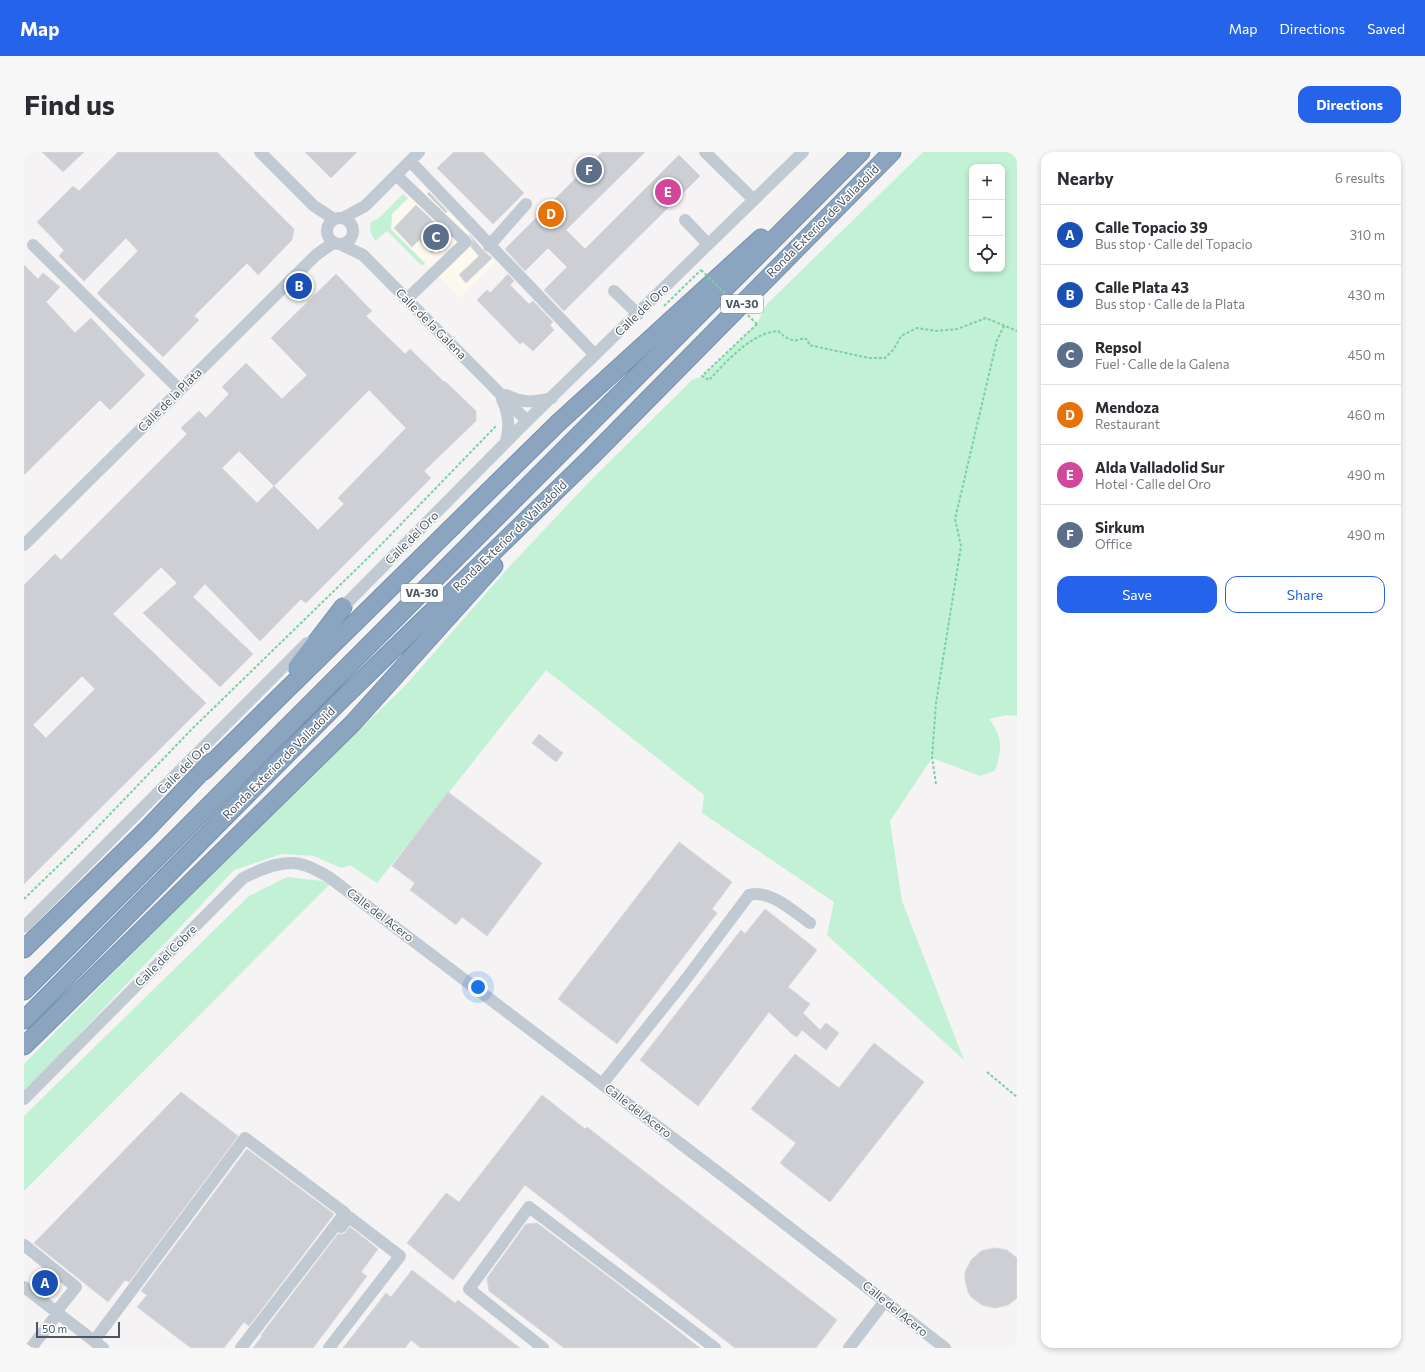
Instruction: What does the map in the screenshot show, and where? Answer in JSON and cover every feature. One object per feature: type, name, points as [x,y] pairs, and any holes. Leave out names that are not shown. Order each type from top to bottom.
[{"type":"highway","name":"Ronda Exterior de Valladolid","points":[[24,991],[861,152]]},
{"type":"highway","name":"Ronda Exterior de Valladolid","points":[[24,1020],[339,702],[592,456],[892,152]]},
{"type":"highway","points":[[24,949],[204,770],[558,423],[775,225],[818,195]]},
{"type":"highway","points":[[24,1046],[353,723],[592,456]]},
{"type":"highway","points":[[204,770],[283,685],[343,607]]},
{"type":"street","points":[[260,152],[314,206],[351,224],[353,230]]},
{"type":"street","points":[[314,206],[326,231],[338,244],[349,241],[365,206],[419,152]]},
{"type":"street","points":[[705,152],[754,200]]},
{"type":"street","name":"Calle del Oro","points":[[24,927],[527,421],[803,152]]},
{"type":"street","points":[[410,161],[489,246],[595,355]]},
{"type":"street","points":[[396,175],[466,242],[407,299]]},
{"type":"street","points":[[489,246],[526,204]]},
{"type":"street","points":[[326,231],[330,221],[339,219],[365,206]]},
{"type":"street","points":[[685,220],[708,244]]},
{"type":"street","name":"Calle de la Galena","points":[[353,230],[363,255]]},
{"type":"street","name":"Calle de la Plata","points":[[316,255],[326,231]]},
{"type":"street","name":"Calle de la Galena","points":[[338,244],[363,255],[527,421]]},
{"type":"street","name":"Calle de la Plata","points":[[24,545],[316,255],[338,244]]},
{"type":"street","points":[[33,245],[180,390]]},
{"type":"street","points":[[614,291],[638,314]]},
{"type":"street","name":"Calle de la Galena","points":[[499,393],[521,402],[531,402],[552,398]]},
{"type":"street","name":"Calle de la Galena","points":[[499,393],[508,411],[510,426],[506,442]]},
{"type":"street","name":"Calle del Cobre","points":[[24,1099],[243,878],[261,868],[282,864],[302,864],[329,877]]},
{"type":"street","name":"Calle del Acero","points":[[329,877],[886,1301],[945,1348]]},
{"type":"street","points":[[602,1084],[683,983],[749,896],[760,893],[774,899],[810,923]]},
{"type":"street","points":[[24,1287],[98,1344],[245,1138],[344,1213],[240,1348]]},
{"type":"street","points":[[543,1348],[469,1290],[529,1207],[715,1348]]},
{"type":"street","points":[[251,1348],[349,1217],[400,1256],[329,1348]]},
{"type":"street","points":[[24,1245],[76,1287],[31,1348]]},
{"type":"street","points":[[849,1348],[886,1301]]},
{"type":"path","points":[[701,270],[757,324],[702,376],[709,380],[735,352],[768,332],[778,331],[788,340],[798,341],[804,338],[808,340],[809,345],[869,358],[885,358],[894,348],[901,336],[917,328],[936,331],[957,330],[986,318],[1017,331]]},
{"type":"path","points":[[936,784],[932,758],[936,703],[961,546],[955,519],[997,340],[1004,326]]},
{"type":"path","points":[[24,899],[87,838],[192,730],[392,534],[496,428],[496,422]]},
{"type":"path","points":[[987,1072],[1017,1097]]},
{"type":"shaded area","points":[[422,185],[496,262],[461,298],[391,229],[392,214]]},
{"type":"green space","points":[[923,152],[1017,152],[1017,716],[1007,715],[989,719],[997,732],[1000,744],[999,757],[995,771],[980,776],[932,758],[890,821],[902,901],[964,1060],[827,935],[834,902],[702,813],[704,795],[546,670],[377,883],[350,865],[341,868],[314,856],[282,854],[234,870],[24,1093],[24,1064],[209,875],[405,686],[510,566],[591,480],[692,380],[703,376],[757,324],[766,305]]},
{"type":"green space","points":[[403,194],[408,198],[392,214],[391,229],[425,263],[422,266],[387,231],[375,241],[370,231],[371,222],[378,219]]},
{"type":"green space","points":[[287,877],[332,882],[24,1191],[24,1116],[249,896]]},
{"type":"building","points":[[42,152],[84,152],[63,172]]},
{"type":"building","points":[[118,152],[217,152],[294,229],[292,240],[258,275],[247,263],[194,316],[199,320],[163,357],[97,293],[138,251],[126,238],[84,281],[59,256],[64,250],[37,222],[73,186],[79,191]]},
{"type":"building","points":[[305,152],[357,152],[331,178]]},
{"type":"building","points":[[454,152],[483,152],[524,193],[493,224],[437,168]]},
{"type":"building","points":[[602,152],[645,152],[566,230],[585,249],[679,155],[700,176],[564,311],[544,290],[567,267],[548,248],[525,271],[505,249]]},
{"type":"building","points":[[429,192],[447,211],[446,213],[427,194]]},
{"type":"building","points":[[416,205],[449,236],[432,253],[419,240],[412,247],[394,228]]},
{"type":"building","points":[[469,234],[492,258],[466,283],[459,275],[479,256],[471,247],[473,240]]},
{"type":"building","points":[[24,265],[38,279],[43,273],[60,287],[46,302],[75,333],[91,318],[145,375],[110,410],[100,400],[24,475]]},
{"type":"building","points":[[336,274],[372,311],[366,316],[405,354],[410,349],[444,382],[445,381],[476,411],[476,421],[424,471],[431,478],[306,603],[301,599],[260,641],[205,584],[193,597],[253,654],[220,687],[143,613],[177,583],[161,567],[113,614],[206,703],[24,884],[24,585],[55,554],[61,560],[187,434],[181,428],[199,411],[206,418],[229,394],[222,387],[246,363],[282,399],[307,375],[271,338]],"holes":[[[369,390],[406,428],[338,498],[344,504],[318,530],[274,486]],[[239,451],[274,486],[257,503],[222,468]],[[82,676],[95,689],[46,738],[33,725]]]},
{"type":"building","points":[[508,274],[514,281],[510,285],[529,304],[533,301],[553,322],[550,325],[554,330],[533,351],[523,342],[520,344],[477,300],[487,290],[490,293]]},
{"type":"building","points":[[539,734],[563,753],[556,762],[532,743]]},
{"type":"building","points":[[448,792],[542,863],[487,936],[462,917],[456,925],[410,890],[415,883],[392,866]]},
{"type":"building","points":[[679,842],[732,882],[712,909],[717,913],[617,1044],[558,999]]},
{"type":"building","points":[[765,909],[817,950],[788,987],[810,1004],[803,1013],[820,1030],[826,1023],[839,1033],[826,1050],[802,1030],[797,1037],[792,1034],[769,1012],[698,1106],[640,1060],[741,930],[745,934]]},
{"type":"building","points":[[874,1043],[924,1082],[830,1202],[780,1163],[796,1143],[751,1109],[795,1054],[839,1088]]},
{"type":"building","points":[[181,1092],[238,1136],[129,1282],[125,1280],[108,1302],[34,1243]]},
{"type":"building","points":[[542,1095],[585,1129],[587,1127],[837,1320],[816,1348],[735,1348],[525,1185],[453,1280],[407,1243],[446,1193],[459,1202]]},
{"type":"building","points":[[247,1149],[334,1214],[249,1326],[244,1322],[224,1348],[191,1348],[137,1307],[147,1295],[141,1291]]},
{"type":"building","points":[[537,1223],[700,1348],[564,1348],[489,1291],[487,1278],[526,1224]]},
{"type":"building","points":[[350,1227],[378,1249],[361,1272],[367,1276],[313,1348],[253,1348],[262,1336],[261,1335],[338,1234],[344,1234]]},
{"type":"building","points":[[994,1248],[1007,1250],[1017,1258],[1017,1298],[1008,1305],[995,1308],[982,1305],[971,1297],[968,1292],[965,1279],[965,1272],[971,1260],[981,1251]]},
{"type":"building","points":[[412,1270],[455,1303],[458,1300],[520,1348],[421,1348],[411,1340],[405,1348],[343,1348],[386,1293],[391,1297]]},
{"type":"place","name":"Sirkum","points":[[589,170]]},
{"type":"place","name":"Alda Valladolid Sur","points":[[668,192]]},
{"type":"place","name":"Mendoza","points":[[551,214]]},
{"type":"place","name":"Repsol","points":[[436,237]]},
{"type":"place","name":"Calle Plata 43","points":[[299,286]]},
{"type":"place","name":"Calle Topacio 39","points":[[45,1283]]}]
